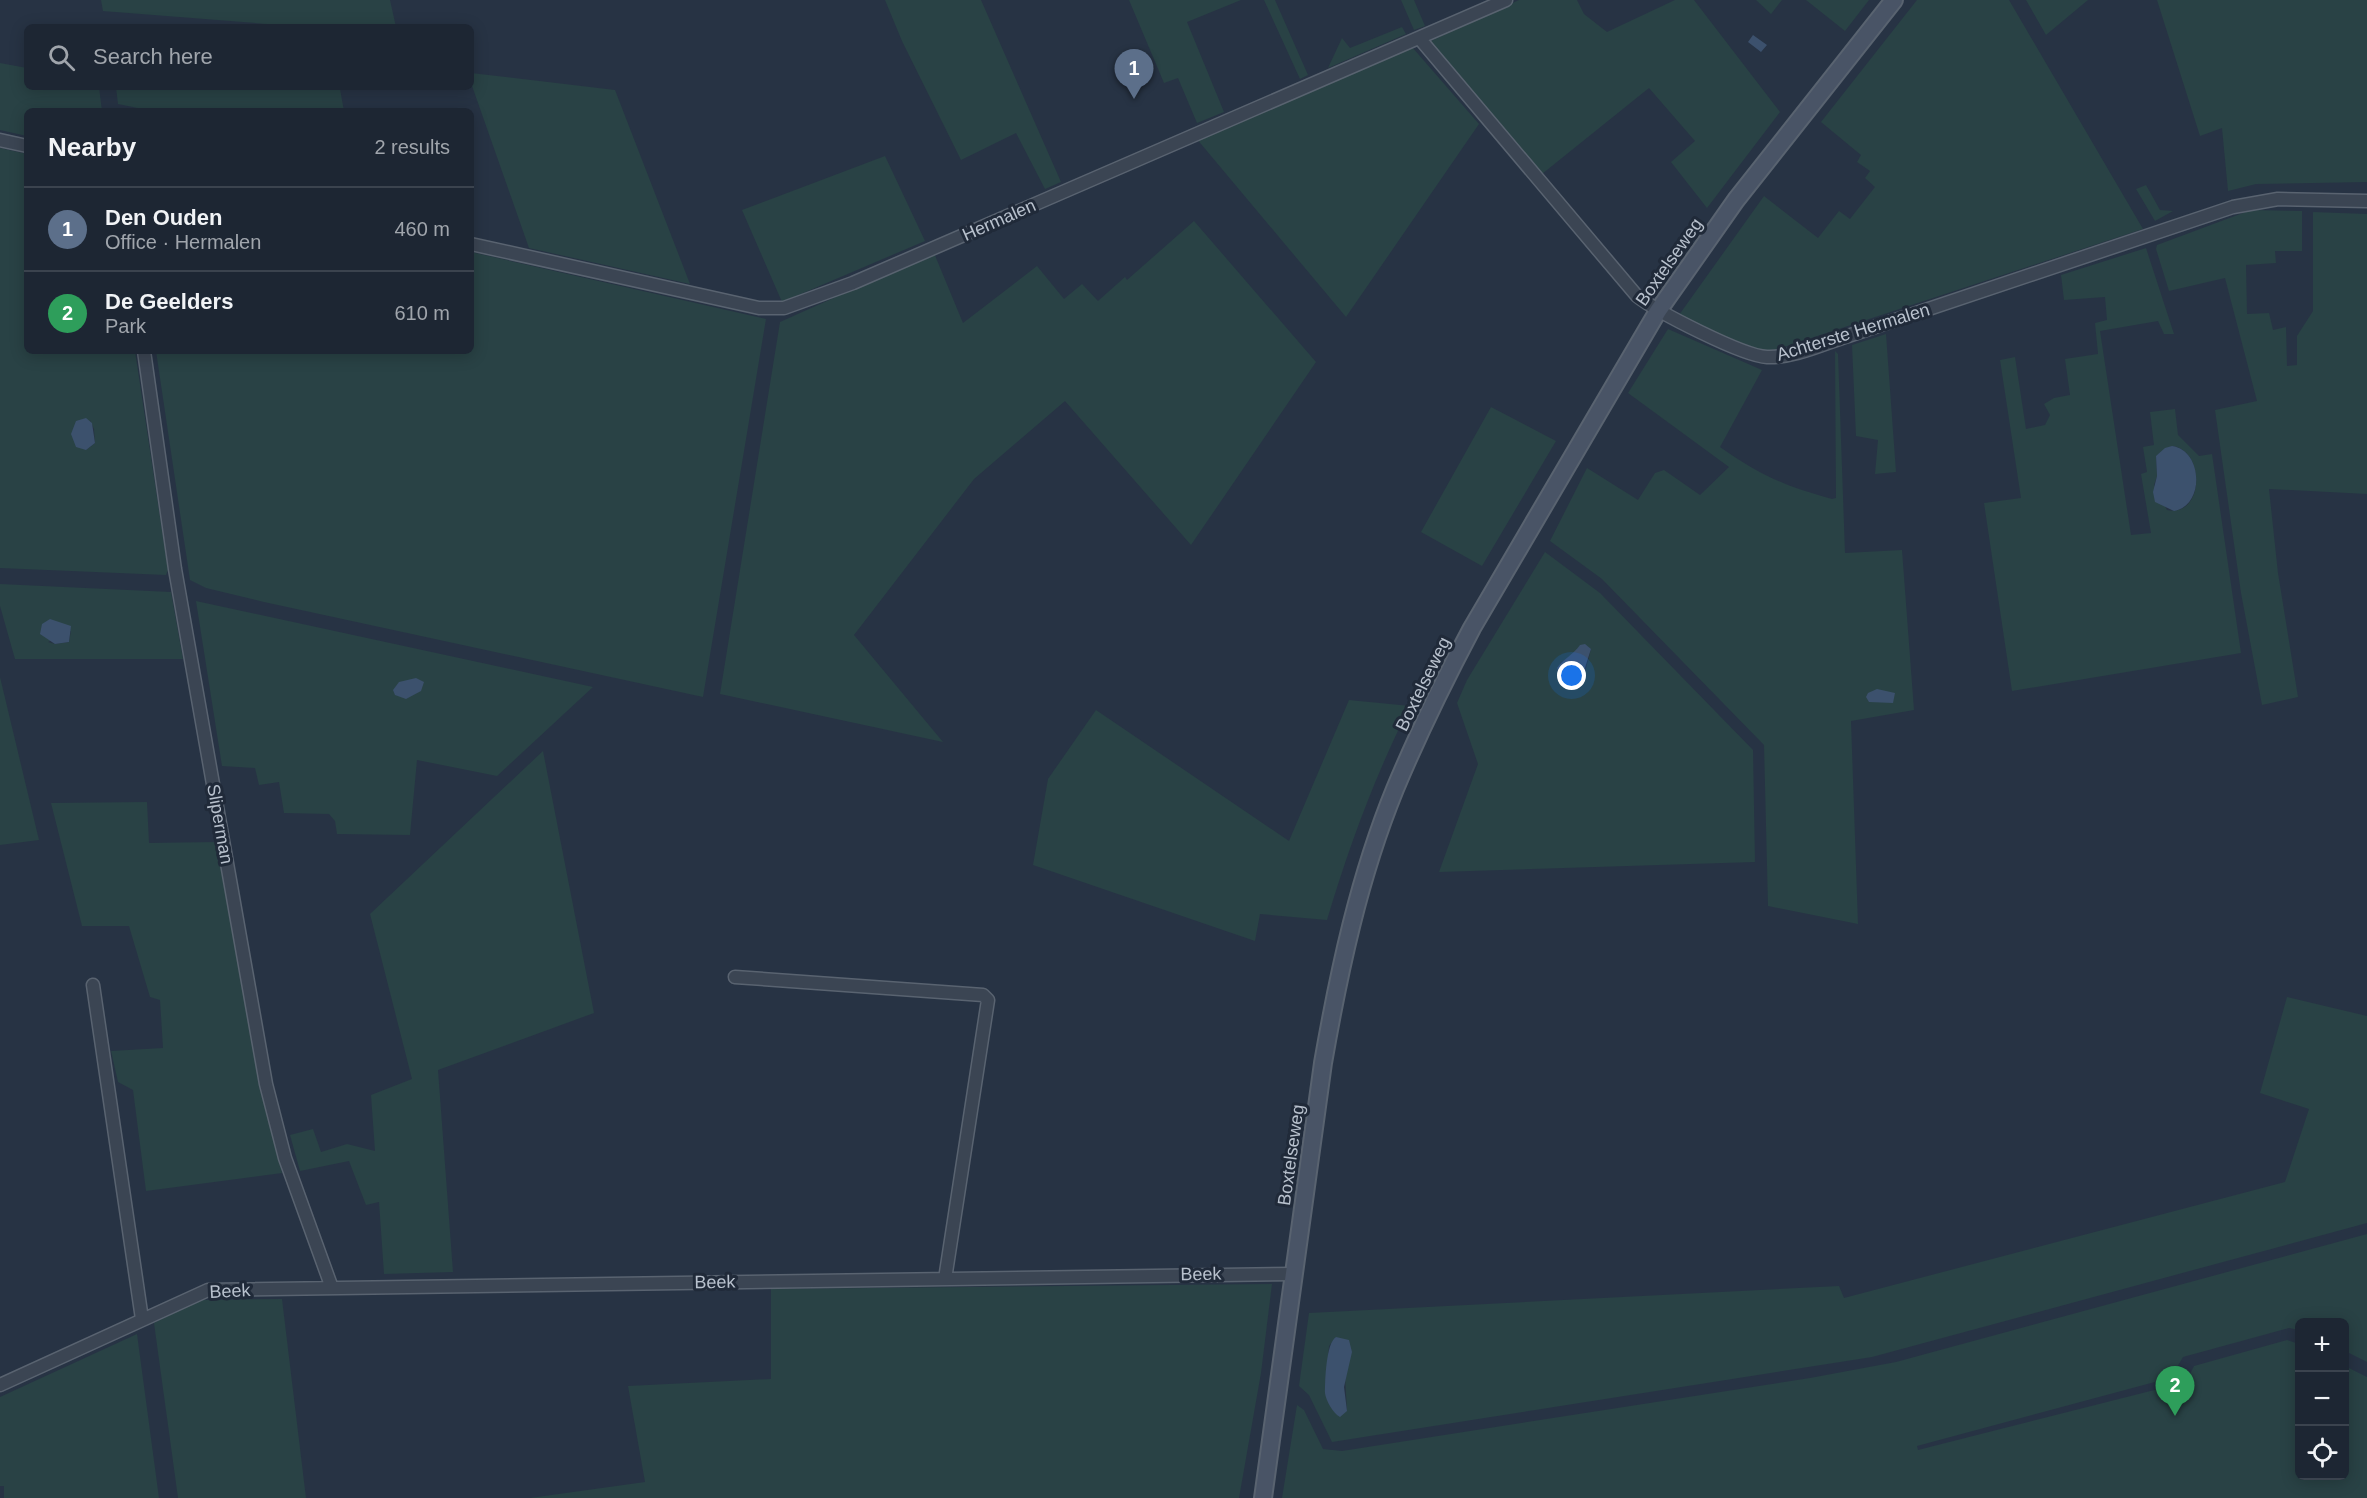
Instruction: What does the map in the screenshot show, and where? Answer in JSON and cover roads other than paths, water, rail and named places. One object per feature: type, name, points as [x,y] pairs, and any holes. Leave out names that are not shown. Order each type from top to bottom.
[{"type":"main road","name":"Boxtelseweg","points":[[1263,1498],[1323,1064],[1334,1003],[1368,866],[1394,791],[1444,681],[1472,628],[1658,310],[1736,200],[1894,0]]},
{"type":"street","name":"Hermalen","points":[[474,245],[759,308],[784,308],[854,283],[1506,0]]},
{"type":"street","name":"Achterste Hermalen","points":[[1420,39],[1637,297],[1658,310],[1751,354],[1766,357],[1784,356],[2233,207],[2278,199],[2367,201]]},
{"type":"street","points":[[0,140],[24,145]]},
{"type":"street","name":"Sliperman","points":[[144,354],[175,569],[266,1084],[285,1158],[332,1288]]},
{"type":"street","points":[[735,977],[983,995],[988,1000],[945,1279]]},
{"type":"street","points":[[93,985],[142,1319]]},
{"type":"street","name":"Beek","points":[[0,1385],[208,1290],[1294,1274]]},
{"type":"water","points":[[1753,35],[1767,45],[1761,52],[1748,42]]},
{"type":"water","points":[[86,418],[92,423],[95,443],[86,450],[76,447],[71,434],[76,421]]},
{"type":"water","points":[[2172,446],[2182,450],[2190,457],[2196,478],[2191,499],[2184,507],[2174,511],[2155,502],[2153,492],[2157,476],[2156,456],[2165,448]]},
{"type":"water","points":[[50,619],[71,626],[69,642],[55,644],[40,634],[42,624]]},
{"type":"water","points":[[1585,644],[1591,649],[1580,683],[1563,676],[1557,668],[1580,645]]},
{"type":"water","points":[[416,678],[424,682],[421,691],[406,699],[395,695],[393,690],[399,682]]},
{"type":"water","points":[[1877,689],[1895,693],[1893,703],[1869,702],[1866,697],[1868,693]]},
{"type":"water","points":[[1336,1337],[1349,1340],[1352,1352],[1344,1387],[1347,1411],[1340,1417],[1330,1406],[1325,1393],[1328,1354]]},
{"type":"place","name":"Den Ouden","points":[[1134,99]]},
{"type":"place","name":"De Geelders","points":[[2175,1416]]}]
